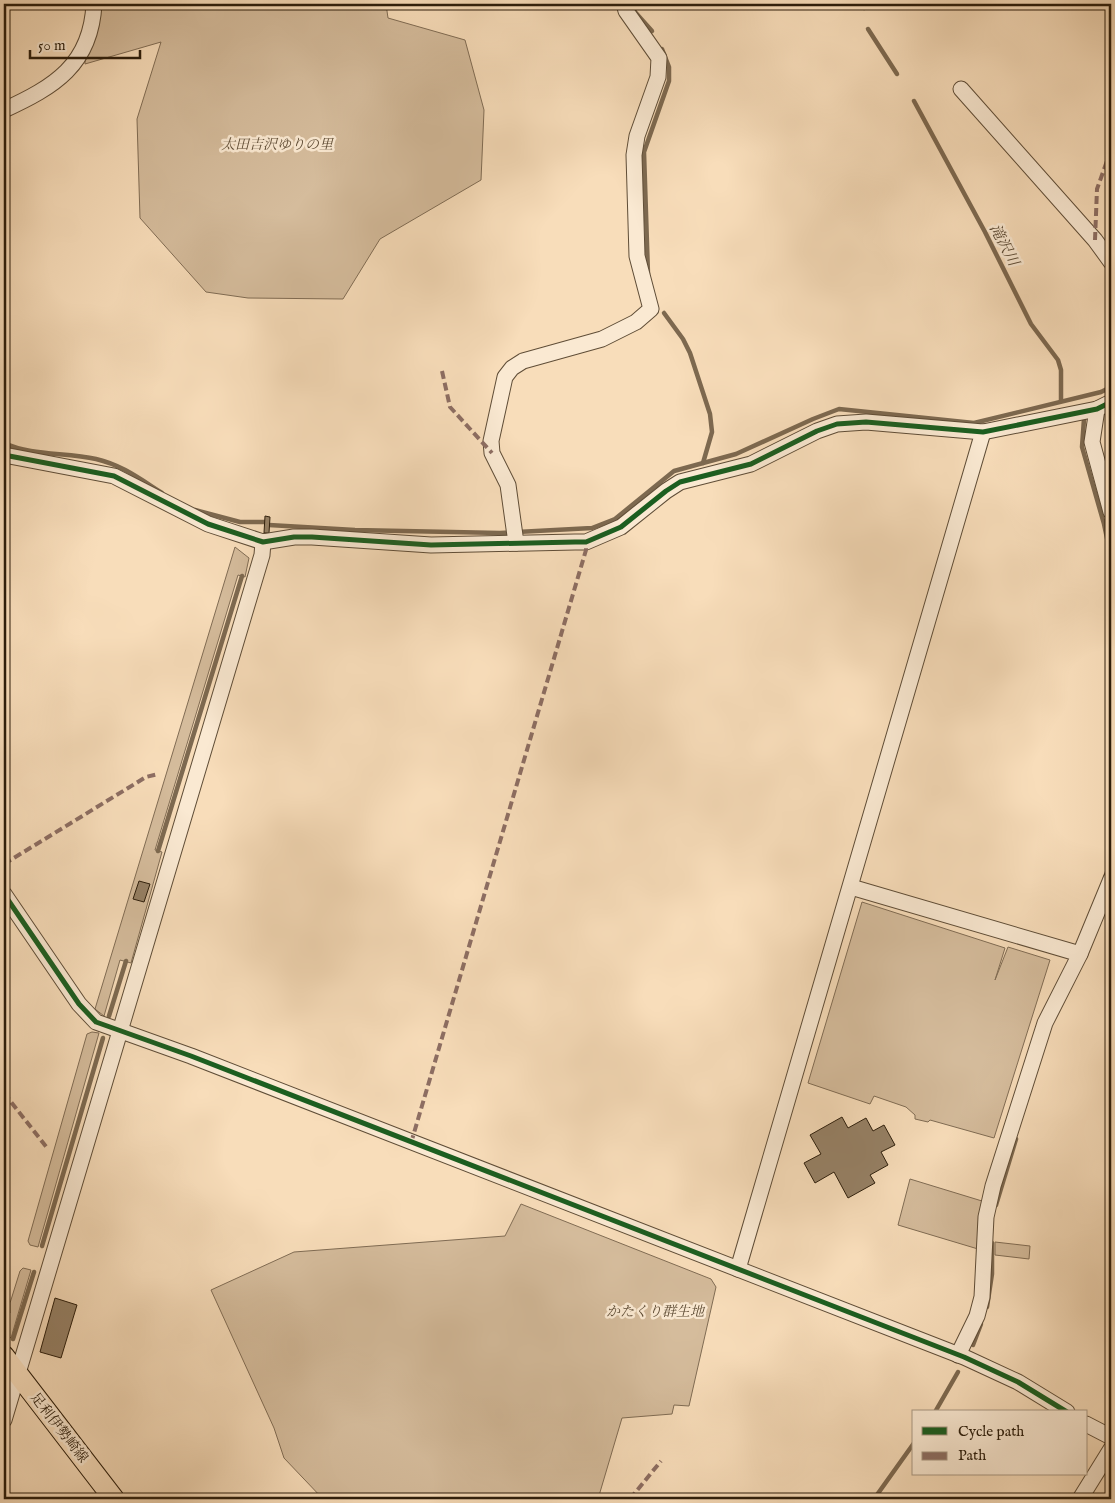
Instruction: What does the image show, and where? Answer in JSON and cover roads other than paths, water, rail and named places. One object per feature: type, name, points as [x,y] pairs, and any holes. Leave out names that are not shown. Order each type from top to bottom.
[{"type":"main road","name":"足利伊勢崎線","points":[[4,1356],[114,1499]]},
{"type":"street","points":[[4,110],[39,94],[58,80],[85,46],[92,31],[94,4]]},
{"type":"street","points":[[516,543],[508,485],[492,453],[491,441],[505,377],[523,361],[602,339],[636,322],[651,309],[637,256],[634,154],[637,136],[658,77],[660,58],[626,11],[624,4]]},
{"type":"street","points":[[961,89],[1095,240],[1111,262]]},
{"type":"street","points":[[4,455],[114,476],[208,524],[263,542],[294,537],[312,537],[431,545],[586,542],[621,527],[680,482],[751,464],[817,431],[837,424],[866,422],[984,432],[1097,409],[1111,402]]},
{"type":"street","points":[[1097,409],[1092,442],[1111,512]]},
{"type":"street","points":[[738,1269],[984,432]]},
{"type":"street","points":[[4,1420],[259,565],[263,542]]},
{"type":"street","points":[[958,1355],[977,1316],[982,1297],[986,1217],[992,1186],[1045,1023],[1080,954],[1111,879]]},
{"type":"street","points":[[851,887],[1080,954]]},
{"type":"street","points":[[4,894],[88,1016],[96,1022],[191,1056],[958,1355],[1018,1382],[1064,1410]]},
{"type":"street","points":[[1088,1425],[1111,1436]]},
{"type":"street","points":[[1080,1499],[1111,1448]]},
{"type":"waterway","points":[[632,4],[635,12],[652,31]]},
{"type":"waterway","name":"滝沢川","points":[[863,4],[864,8]]},
{"type":"waterway","name":"滝沢川","points":[[868,29],[897,74]]},
{"type":"waterway","points":[[648,274],[644,152],[669,81],[669,67],[662,49]]},
{"type":"waterway","name":"滝沢川","points":[[914,101],[985,232],[1031,324],[1058,360],[1061,370],[1061,401]]},
{"type":"waterway","points":[[664,313],[683,339],[690,353],[710,414],[712,432],[703,463]]},
{"type":"waterway","points":[[269,525],[355,530],[500,533],[592,528],[615,519],[674,471],[736,454],[839,409],[974,423],[1101,392],[1111,387]]},
{"type":"waterway","points":[[1084,419],[1082,447],[1104,524],[1111,557]]},
{"type":"waterway","points":[[4,443],[26,450],[96,459],[130,473],[162,493]]},
{"type":"waterway","points":[[195,510],[240,522],[265,522]]},
{"type":"waterway","points":[[158,851],[242,576]]},
{"type":"waterway","points":[[1105,877],[1111,862]]},
{"type":"waterway","points":[[109,1016],[126,961]]},
{"type":"waterway","points":[[42,1246],[103,1038]]},
{"type":"waterway","points":[[996,1205],[1016,1139]]},
{"type":"waterway","points":[[987,1307],[992,1274],[992,1243]]},
{"type":"waterway","points":[[13,1339],[34,1272]]},
{"type":"waterway","points":[[973,1345],[981,1324]]},
{"type":"waterway","points":[[936,1410],[958,1372]]},
{"type":"waterway","points":[[874,1499],[912,1446]]},
{"type":"park label","name":"太田吉沢ゆりの里","points":[[277,145]]},
{"type":"park label","name":"かたくり群生地","points":[[655,1312]]}]
